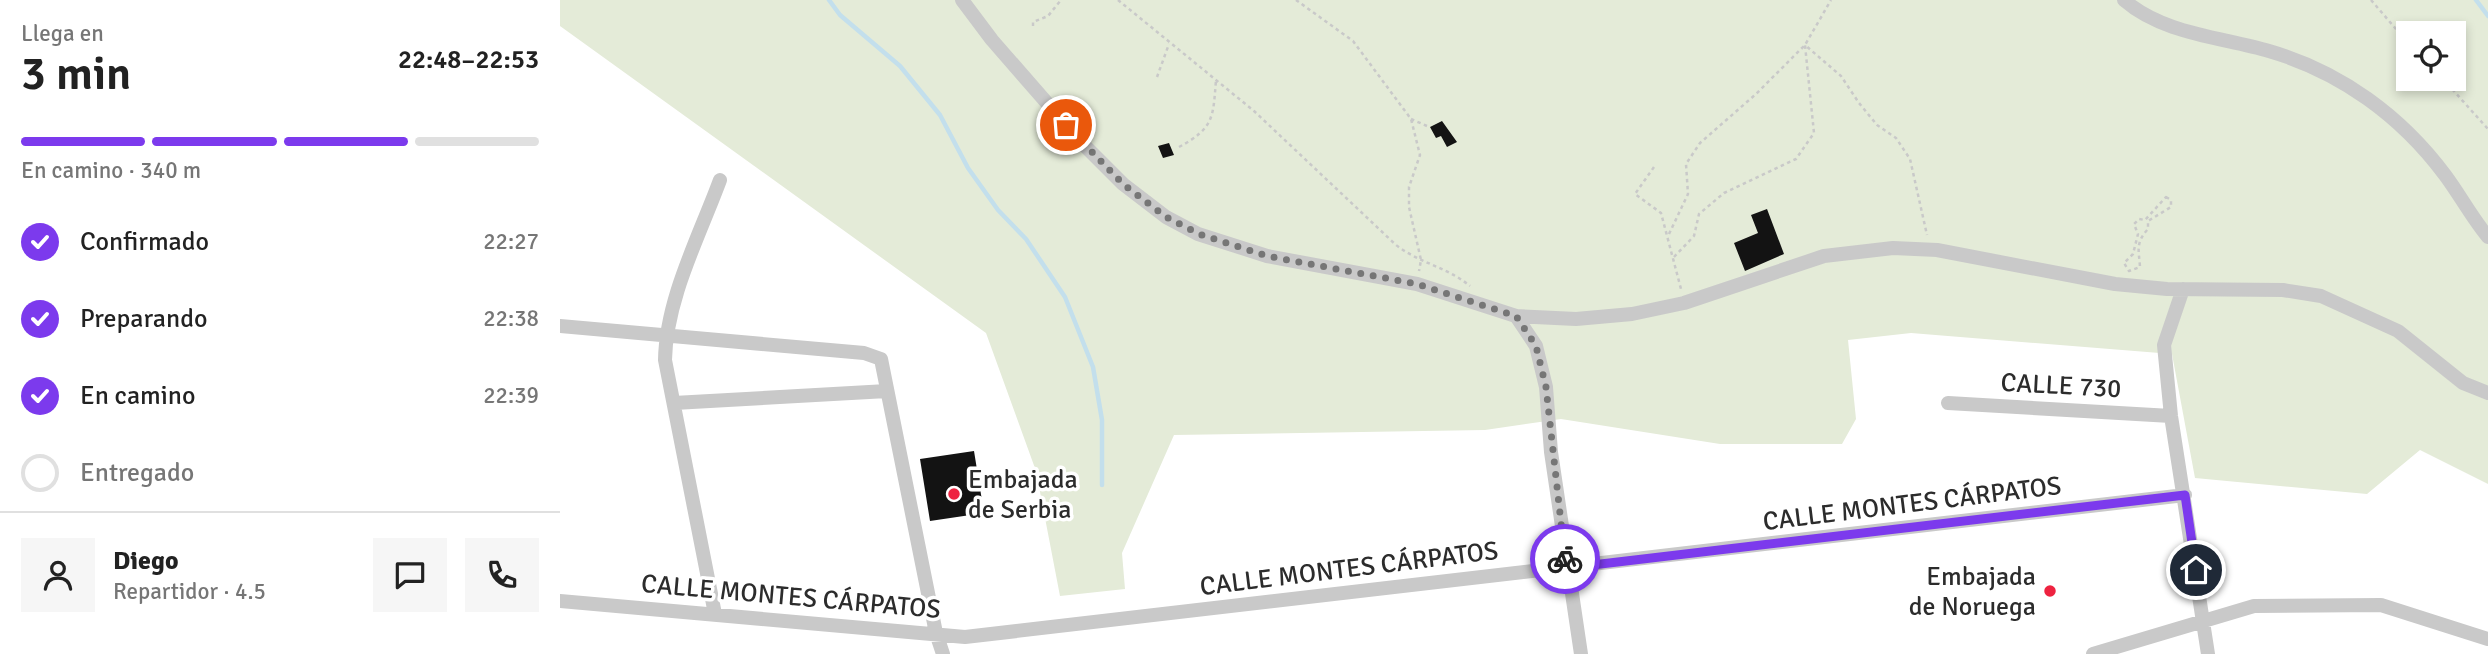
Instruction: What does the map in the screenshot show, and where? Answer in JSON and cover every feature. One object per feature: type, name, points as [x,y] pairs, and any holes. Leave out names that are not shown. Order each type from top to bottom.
[{"type":"street","points":[[962,0],[992,40],[1081,142],[1123,184],[1166,217],[1199,234],[1267,256],[1417,284],[1516,316],[1605,317],[1684,303],[1825,256],[1893,248],[1930,250],[2115,284],[2183,289],[2283,290],[2321,296],[2398,331],[2463,383],[2488,393]]},
{"type":"street","points":[[2124,0],[2169,24],[2205,38],[2269,51],[2314,68],[2360,92],[2389,113],[2420,145],[2445,175],[2488,237]]},
{"type":"street","points":[[715,614],[665,360],[666,336],[720,180]]},
{"type":"street","points":[[2183,289],[2164,345],[2171,416],[2208,654]]},
{"type":"street","points":[[1516,316],[1536,346],[1546,387],[1567,568],[1581,654]]},
{"type":"street","points":[[560,326],[864,353],[881,359],[936,633],[943,654]]},
{"type":"street","points":[[674,403],[887,391]]},
{"type":"street","name":"CALLE 730","points":[[1948,403],[2171,416]]},
{"type":"street","name":"CALLE MONTES CÁRPATOS","points":[[560,601],[965,637],[2185,495]]},
{"type":"street","points":[[2093,654],[2254,606],[2381,605],[2488,639]]},
{"type":"path","points":[[1033,26],[1033,22],[1048,16],[1061,0]]},
{"type":"path","points":[[1118,0],[1169,44],[1216,79],[1396,245],[1421,260],[1455,273],[1471,286],[1475,302]]},
{"type":"path","points":[[1296,0],[1353,41],[1411,119],[1420,155],[1409,187],[1409,207],[1421,260],[1417,284]]},
{"type":"path","points":[[1669,234],[1688,194],[1686,164],[1700,143],[1756,94],[1805,45],[1831,0]]},
{"type":"path","points":[[2371,0],[2396,29]]},
{"type":"path","points":[[1157,77],[1169,44]]},
{"type":"path","points":[[1805,45],[1841,76],[1865,111],[1877,125],[1896,138],[1910,159],[1930,250]]},
{"type":"path","points":[[1674,257],[1694,236],[1699,214],[1724,193],[1796,159],[1814,133],[1805,45]]},
{"type":"path","points":[[1179,148],[1207,129],[1213,116],[1216,79]]},
{"type":"path","points":[[2454,91],[2488,129]]},
{"type":"path","points":[[1411,119],[1427,126]]},
{"type":"path","points":[[1654,167],[1635,194],[1661,213],[1669,234],[1684,303]]},
{"type":"path","points":[[2162,198],[2170,199],[2171,207],[2151,218],[2147,232],[2143,234],[2137,257],[2140,267],[2129,271],[2124,263],[2133,254],[2138,234],[2134,224],[2139,219],[2145,220],[2157,210],[2162,198]]},
{"type":"green space","points":[[560,0],[2488,0],[2488,484],[2420,450],[2367,494],[2195,478],[2172,354],[1911,333],[1848,340],[1856,419],[1842,444],[1720,444],[1561,419],[1485,430],[1174,435],[1122,553],[1125,589],[1060,596],[1036,471],[986,333],[560,26]]},
{"type":"building","points":[[1442,121],[1457,142],[1447,147],[1441,136],[1436,138],[1430,127]]},
{"type":"building","points":[[1169,143],[1174,155],[1163,158],[1158,146]]},
{"type":"building","points":[[1767,209],[1784,254],[1745,271],[1734,243],[1758,233],[1751,215]]},
{"type":"building","points":[[974,451],[984,513],[930,521],[920,459]]},
{"type":"waterway","points":[[829,0],[840,15],[900,66],[940,115],[968,168],[998,210],[1026,239],[1065,297],[1093,367],[1102,420],[1102,485]]},
{"type":"waterway","points":[[2476,0],[2488,16]]},
{"type":"way so far","points":[[1066,125],[1123,184],[1166,217],[1199,234],[1267,256],[1417,284],[1516,316],[1536,346],[1546,387],[1551,452],[1565,559]]},
{"type":"place","name":"Embajada de Serbia","points":[[954,494]]},
{"type":"place","name":"Embajada de Noruega","points":[[2050,591]]},
{"type":"route","points":[[1565,559],[1567,568],[2185,495],[2196,570]]}]
